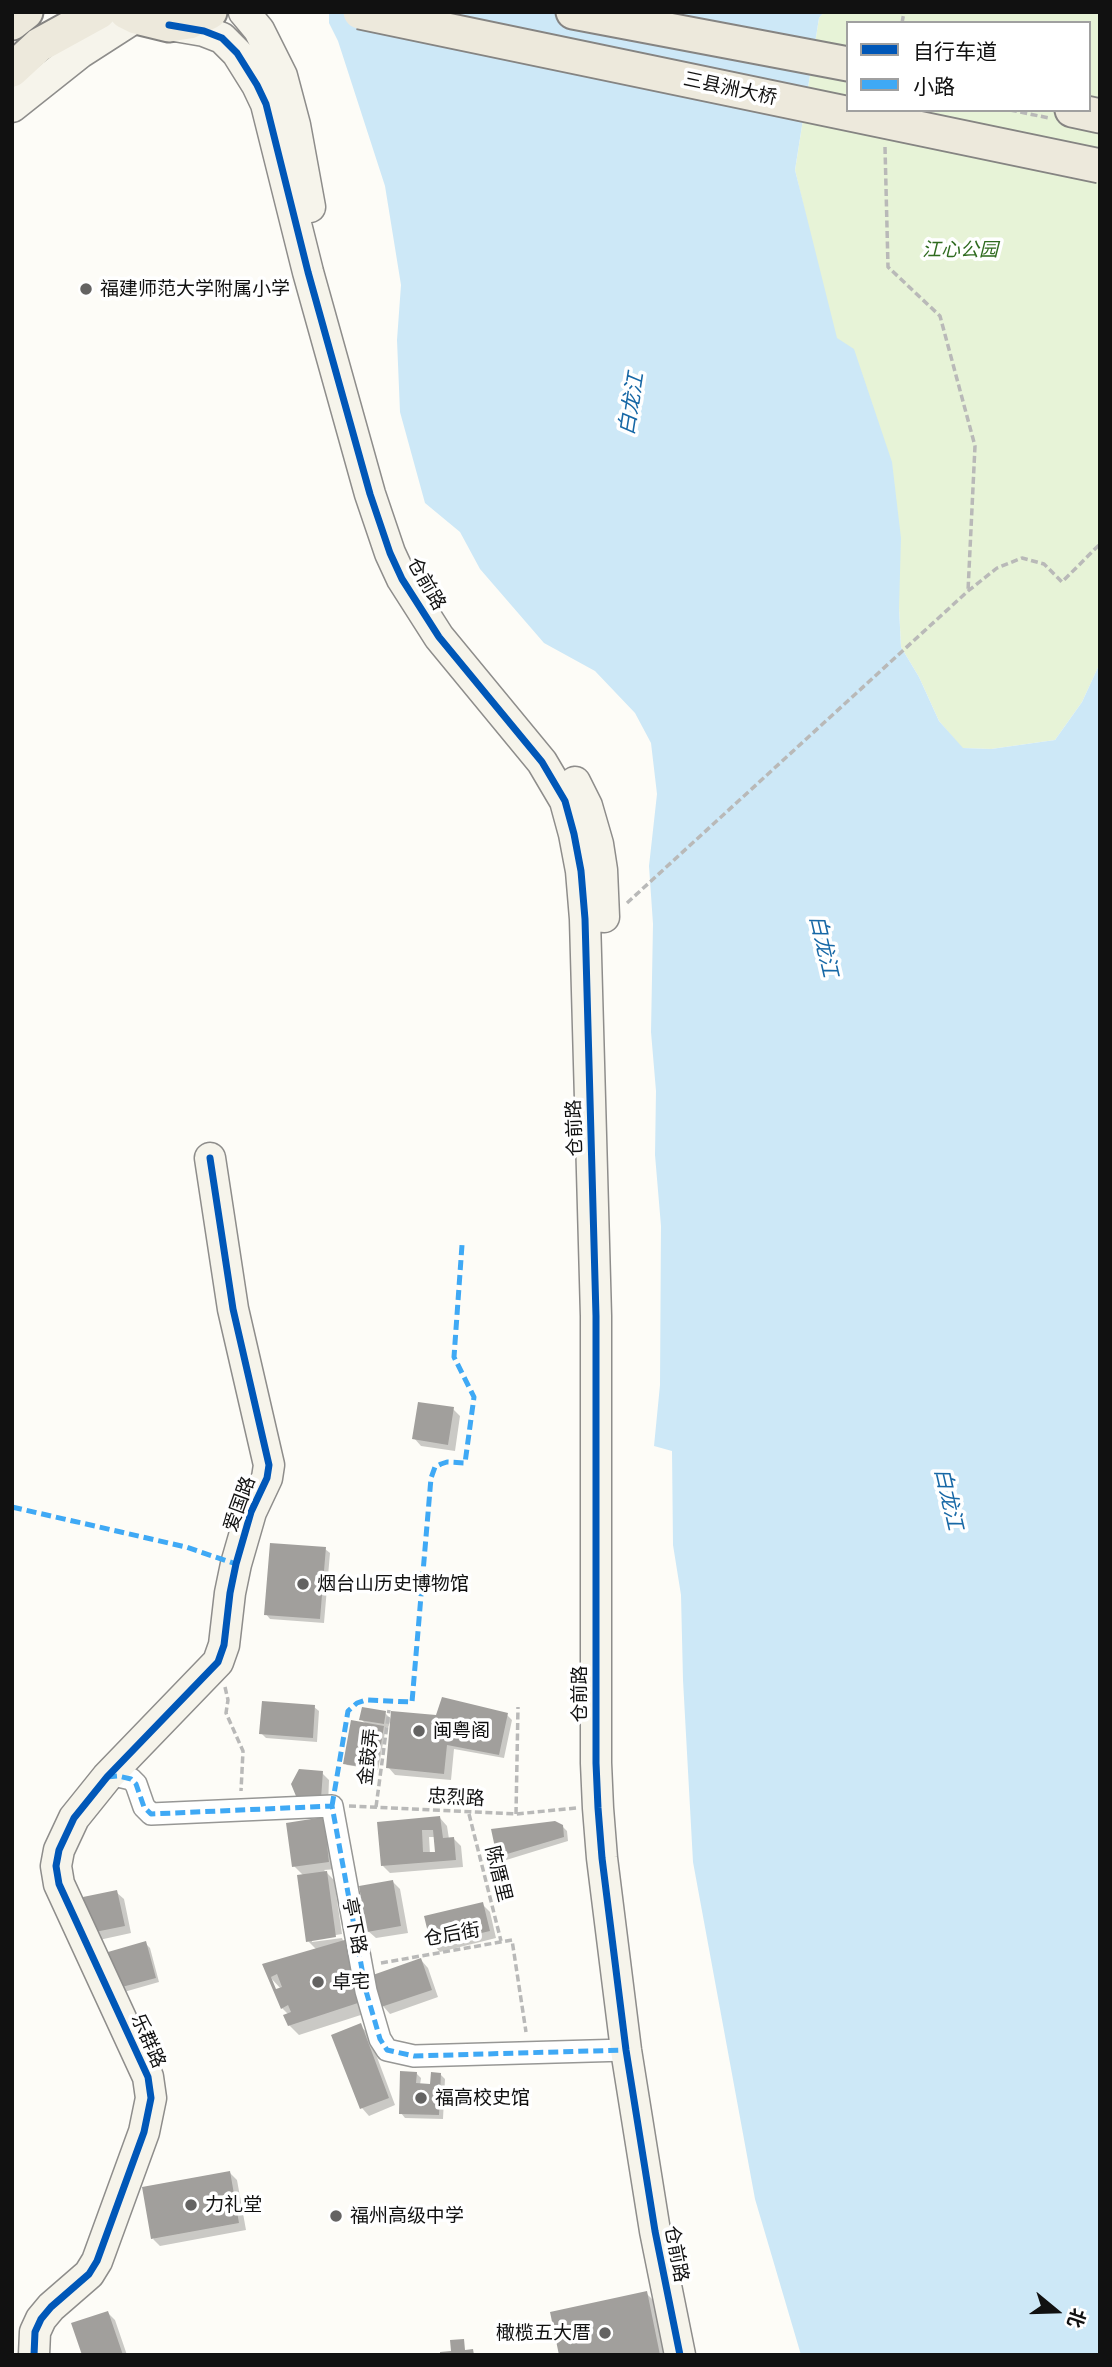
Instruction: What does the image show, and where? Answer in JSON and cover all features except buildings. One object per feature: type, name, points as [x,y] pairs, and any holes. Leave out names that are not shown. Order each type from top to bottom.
[{"type":"main road","points":[[12,23],[26,12]]},
{"type":"main road","points":[[12,41],[50,12]]},
{"type":"main road","points":[[12,70],[39,45],[99,12]]},
{"type":"main road","points":[[131,15],[169,25],[189,22],[210,12]]},
{"type":"main road","name":"三县洲大桥","points":[[360,12],[1100,166]]},
{"type":"main road","points":[[573,12],[846,64]]},
{"type":"main road","points":[[1081,112],[1100,116]]},
{"type":"street","name":"仓前路","points":[[244,12],[259,30],[282,76],[295,125],[323,274],[402,540],[446,616],[556,751],[578,787],[598,844],[604,923],[610,1315],[607,1716],[612,1830],[643,2049],[674,2228],[701,2355]]},
{"type":"street","points":[[12,107],[131,15]]},
{"type":"street","name":"仓前路","points":[[169,25],[204,31],[222,38],[237,53],[257,85],[266,104],[308,272],[370,494],[390,553],[402,579],[439,637],[542,762],[565,801],[574,834],[581,871],[585,919],[596,1316],[596,1763],[602,1858],[626,2050],[654,2231],[680,2355]]},
{"type":"street","name":"爱国路","points":[[107,1777],[214,1666],[224,1645],[230,1593],[250,1512],[267,1478],[269,1465],[233,1309],[210,1158]]},
{"type":"street","points":[[107,1777],[124,1776],[131,1779],[136,1784],[144,1807],[151,1814],[332,1806]]},
{"type":"street","name":"乐群路","points":[[34,2355],[35,2332],[41,2319],[89,2274],[97,2262],[150,2109],[148,2077],[66,1902],[56,1866],[59,1850],[69,1827],[107,1777]]},
{"type":"street","name":"亭下路","points":[[332,1806],[364,1980],[383,2045],[394,2053],[414,2056],[626,2050]]},
{"type":"path","points":[[885,144],[888,267],[940,316],[975,446],[968,591]]},
{"type":"path","points":[[604,923],[968,591],[997,568],[1023,558],[1044,564],[1062,582],[1100,544]]},
{"type":"path","points":[[214,1666],[225,1687],[228,1700],[226,1713],[243,1751],[241,1811]]},
{"type":"path","points":[[516,1814],[518,1707]]},
{"type":"green space","name":"江心公园","points":[[824,12],[1100,12],[1100,663],[1082,702],[1055,740],[991,749],[962,748],[939,721],[919,677],[901,647],[899,608],[795,170],[819,18]]},
{"type":"water","name":"白龙江","points":[[329,12],[824,12],[819,18],[795,170],[837,338],[854,349],[892,462],[901,538],[901,647],[919,677],[939,721],[963,748],[991,749],[1055,740],[1082,702],[1100,663],[1100,2355],[801,2355],[755,2199],[693,1862],[681,1595],[673,1545],[672,1451],[654,1446],[660,1385],[661,1226],[655,1155],[656,1091],[651,1032],[653,924],[649,866],[657,794],[651,743],[635,713],[595,671],[544,643],[480,569],[460,532],[425,503],[400,412],[397,340],[401,285],[385,186],[338,41],[329,23]]},
{"type":"marked path","points":[[332,1806],[348,1711],[357,1703],[366,1700],[412,1702],[431,1478],[435,1467],[441,1464],[465,1463],[474,1397],[454,1357],[462,1245]]},
{"type":"marked path","points":[[12,1507],[186,1547],[236,1564]]},
{"type":"marked path","points":[[107,1777],[131,1779],[136,1784],[144,1807],[151,1814],[332,1806],[366,1991],[380,2039],[387,2050],[414,2056],[626,2050]]},
{"type":"cycle path","points":[[169,25],[204,31],[222,38],[237,53],[257,85],[266,104],[308,272],[370,494],[390,553],[402,579],[439,637],[542,762],[565,801],[574,834],[581,871],[585,919],[596,1316],[598,1808],[626,2050],[655,2231],[680,2355]]},
{"type":"cycle path","points":[[34,2355],[35,2332],[41,2319],[89,2274],[97,2261],[144,2132],[151,2098],[148,2077],[59,1884],[56,1866],[59,1850],[74,1818],[107,1777],[218,1662],[224,1645],[236,1564],[251,1512],[267,1478],[269,1465],[233,1309],[210,1158]]},
{"type":"place","name":"福建师范大学附属小学","points":[[86,289]]},
{"type":"place","name":"烟台山历史博物馆","points":[[303,1584]]},
{"type":"place","name":"闽粤阁","points":[[419,1731]]},
{"type":"place","name":"卓宅","points":[[318,1982]]},
{"type":"place","name":"福高校史馆","points":[[421,2098]]},
{"type":"place","name":"力礼堂","points":[[191,2205]]},
{"type":"place","name":"福州高级中学","points":[[336,2216]]},
{"type":"place","name":"橄榄五大厝","points":[[605,2333]]}]
